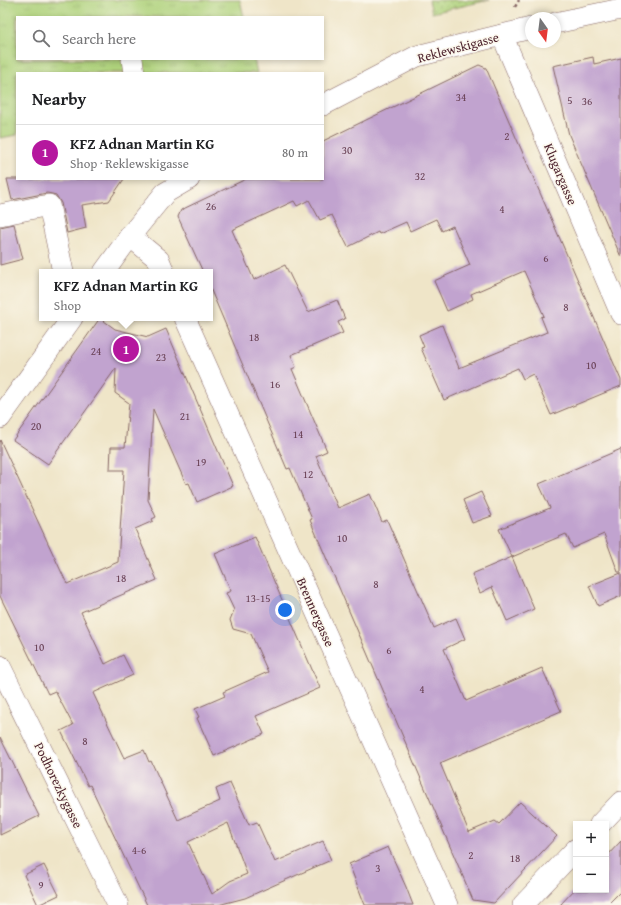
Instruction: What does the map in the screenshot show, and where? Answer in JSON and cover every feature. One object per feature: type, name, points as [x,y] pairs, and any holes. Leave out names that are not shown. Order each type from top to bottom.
[{"type":"street","points":[[561,22],[621,9]]},
{"type":"street","name":"Reklewskigasse","points":[[324,104],[417,56],[525,29]]},
{"type":"street","name":"Klugargasse","points":[[502,34],[621,314]]},
{"type":"street","points":[[132,60],[134,72]]},
{"type":"street","points":[[106,269],[130,236],[162,186],[185,180]]},
{"type":"street","points":[[0,215],[49,205],[62,269]]},
{"type":"street","points":[[130,236],[159,260],[163,269]]},
{"type":"street","points":[[0,418],[70,321]]},
{"type":"street","name":"Brennergasse","points":[[186,321],[447,905]]},
{"type":"street","name":"Podhorezkygasse","points":[[0,666],[118,905]]},
{"type":"street","points":[[603,821],[621,802]]},
{"type":"street","points":[[523,905],[573,853]]},
{"type":"green space","points":[[0,0],[240,0],[244,16],[16,16],[16,60],[254,60],[257,72],[16,72],[16,135],[0,138]]},
{"type":"green space","points":[[429,0],[489,0],[432,13]]},
{"type":"building","points":[[593,57],[594,64],[621,58],[621,257],[569,135],[553,66]]},
{"type":"building","points":[[479,65],[486,68],[621,380],[621,386],[551,415],[533,374],[523,379],[518,368],[444,400],[421,348],[424,347],[419,335],[442,325],[459,368],[547,332],[541,317],[544,316],[524,271],[471,294],[473,299],[447,311],[434,281],[470,265],[453,226],[442,231],[436,219],[410,231],[406,222],[379,234],[378,232],[348,247],[332,215],[320,220],[309,200],[297,206],[294,201],[232,230],[254,280],[285,265],[308,312],[337,300],[345,319],[338,322],[343,333],[291,355],[296,367],[292,369],[327,451],[316,456],[338,508],[370,494],[382,522],[387,520],[434,628],[456,618],[465,639],[444,649],[466,701],[542,668],[561,711],[440,763],[469,832],[495,821],[499,824],[520,802],[557,836],[494,903],[473,900],[310,520],[312,519],[290,468],[287,469],[213,295],[213,269],[202,269],[178,217],[181,210],[244,180],[324,180],[324,141]]},
{"type":"building","points":[[7,179],[123,180],[109,201],[82,205],[86,228],[67,233],[61,203],[56,195],[47,193],[12,200]]},
{"type":"building","points":[[14,224],[23,259],[0,265],[0,227]]},
{"type":"building","points":[[98,321],[104,321],[115,329],[148,337],[166,329],[233,486],[197,502],[189,483],[186,484],[153,409],[148,500],[156,517],[152,519],[153,521],[135,529],[157,580],[81,612],[105,664],[123,655],[133,675],[93,693],[124,758],[144,750],[149,762],[151,761],[178,820],[220,801],[216,789],[230,783],[249,825],[257,822],[275,862],[323,841],[331,860],[245,898],[218,905],[147,905],[90,785],[88,786],[61,731],[73,725],[55,691],[48,694],[0,596],[0,440],[67,584],[118,562],[124,470],[110,470],[111,447],[125,447],[129,403],[115,393],[116,368],[48,464],[13,440]],"holes":[[[228,823],[247,874],[230,881],[212,894],[188,842]]]},
{"type":"building","points":[[621,449],[621,572],[618,572],[604,534],[573,548],[566,534],[512,557],[499,529],[550,508],[539,484]]},
{"type":"building","points":[[481,492],[492,516],[472,523],[463,500]]},
{"type":"building","points":[[255,537],[320,688],[256,716],[264,734],[214,756],[197,718],[199,717],[195,709],[225,696],[223,692],[268,672],[251,634],[233,629],[230,620],[234,610],[226,593],[231,591],[215,554]]},
{"type":"building","points":[[512,557],[534,609],[507,621],[492,587],[480,593],[472,574]]},
{"type":"building","points":[[621,573],[621,596],[598,606],[589,586]]},
{"type":"building","points":[[0,737],[39,816],[0,835]]},
{"type":"building","points":[[621,841],[621,891],[607,905],[560,905],[573,891],[573,893],[609,893],[609,854]]},
{"type":"building","points":[[388,847],[413,905],[365,905],[349,864]]},
{"type":"building","points":[[44,865],[59,895],[38,905],[24,875]]},
{"type":"place","name":"KFZ Adnan Martin KG","points":[[126,349]]}]
